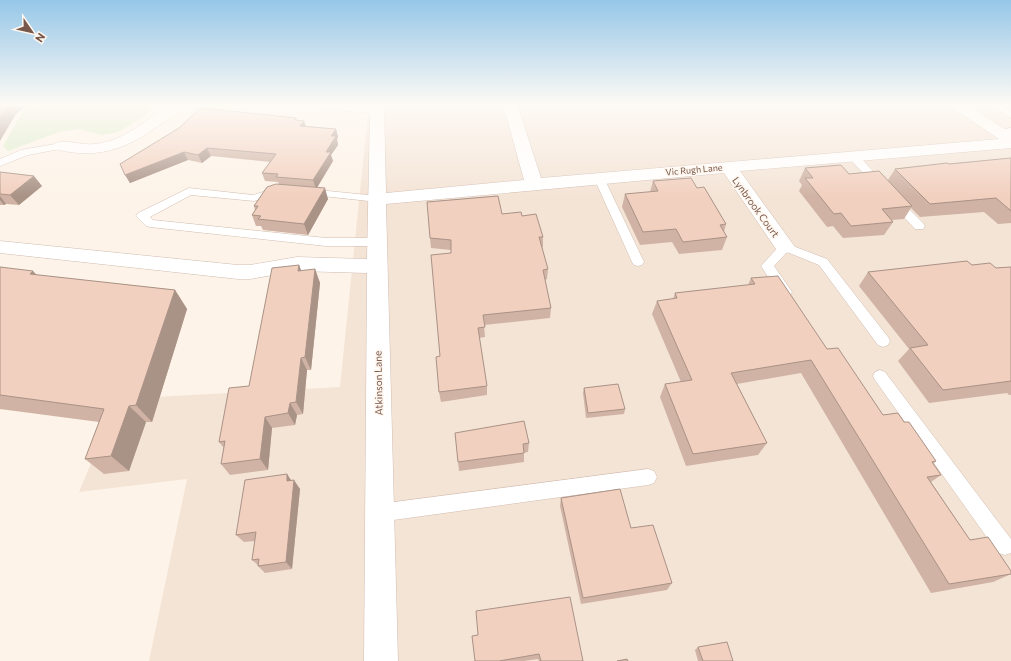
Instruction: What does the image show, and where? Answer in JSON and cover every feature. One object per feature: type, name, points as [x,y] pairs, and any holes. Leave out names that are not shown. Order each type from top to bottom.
[{"type":"street","points":[[62,146],[96,149],[112,144],[131,135]]},
{"type":"street","name":"Atkinson Lane","points":[[377,135],[377,266],[381,661]]},
{"type":"street","points":[[519,135],[534,184]]},
{"type":"street","name":"Vic Rugh Lane","points":[[378,198],[853,156],[1008,137]]},
{"type":"street","name":"Lynbrook Court","points":[[728,167],[785,246]]},
{"type":"street","points":[[0,247],[238,272],[250,272],[297,264],[377,266]]},
{"type":"lane","points":[[0,163],[25,152],[62,146]]},
{"type":"lane","points":[[853,156],[919,226]]},
{"type":"lane","points":[[599,178],[638,262]]},
{"type":"lane","points":[[377,242],[326,242],[150,223],[142,216],[188,191],[254,198],[279,190],[378,198]]},
{"type":"lane","points":[[794,305],[767,266],[785,246],[823,262],[883,341]]},
{"type":"lane","points":[[880,376],[1005,546]]},
{"type":"lane","points":[[379,513],[648,477]]},
{"type":"shaded area","points":[[366,135],[1011,135],[1011,661],[149,661],[187,479],[79,492],[118,399],[340,387]]},
{"type":"green space","points":[[9,135],[51,135],[8,151],[3,146]]},
{"type":"building","points":[[168,135],[336,136],[326,152],[331,152],[313,180],[276,177],[278,174],[262,173],[276,154],[207,148],[198,155],[184,152],[125,175],[120,164]]},
{"type":"building","points":[[1011,158],[1011,210],[996,198],[930,204],[895,169],[947,163]]},
{"type":"building","points":[[841,165],[849,174],[879,171],[912,206],[882,209],[893,222],[851,226],[841,213],[834,214],[805,178],[813,178],[805,168]]},
{"type":"building","points":[[0,172],[34,176],[10,195],[0,194]]},
{"type":"building","points":[[691,178],[697,188],[704,187],[726,224],[720,225],[727,237],[683,242],[676,229],[643,232],[625,194],[658,191],[653,181]]},
{"type":"building","points":[[276,184],[325,188],[304,224],[258,219],[261,216],[252,215],[258,206],[254,206],[267,187]]},
{"type":"building","points":[[498,196],[502,214],[521,212],[522,216],[536,214],[543,237],[539,237],[548,269],[543,270],[551,308],[483,315],[485,327],[478,328],[487,386],[439,392],[436,357],[440,356],[431,255],[451,253],[451,240],[430,238],[427,202]]},
{"type":"building","points":[[967,261],[972,265],[990,263],[996,268],[1011,267],[1011,381],[943,390],[910,348],[928,345],[868,272]]},
{"type":"building","points":[[299,265],[298,271],[315,269],[305,357],[301,358],[296,402],[290,403],[288,413],[265,417],[260,459],[221,464],[225,441],[219,442],[229,388],[249,386],[272,268]]},
{"type":"building","points":[[0,267],[33,271],[30,274],[175,290],[136,405],[129,406],[111,456],[85,459],[104,409],[0,395]]},
{"type":"building","points":[[778,276],[827,349],[838,348],[883,415],[898,413],[904,422],[909,422],[936,461],[932,462],[941,475],[927,477],[970,540],[988,537],[1011,571],[1011,574],[949,584],[811,360],[731,373],[767,443],[693,454],[665,384],[692,380],[657,301],[677,298],[675,293],[755,284],[751,278]]},
{"type":"building","points":[[618,384],[625,409],[588,413],[584,388]]},
{"type":"building","points":[[524,421],[529,443],[523,444],[524,453],[458,462],[455,433]]},
{"type":"building","points":[[287,474],[287,481],[294,480],[286,562],[258,566],[259,559],[252,560],[256,532],[236,535],[245,480]]},
{"type":"building","points":[[620,489],[631,528],[653,525],[672,583],[583,598],[561,498]]},
{"type":"building","points":[[570,597],[583,661],[541,661],[539,654],[499,661],[475,661],[472,636],[478,635],[476,611]]},
{"type":"building","points":[[727,642],[733,661],[703,661],[698,647]]},
{"type":"building","points":[[627,659],[628,661],[617,661]]}]
